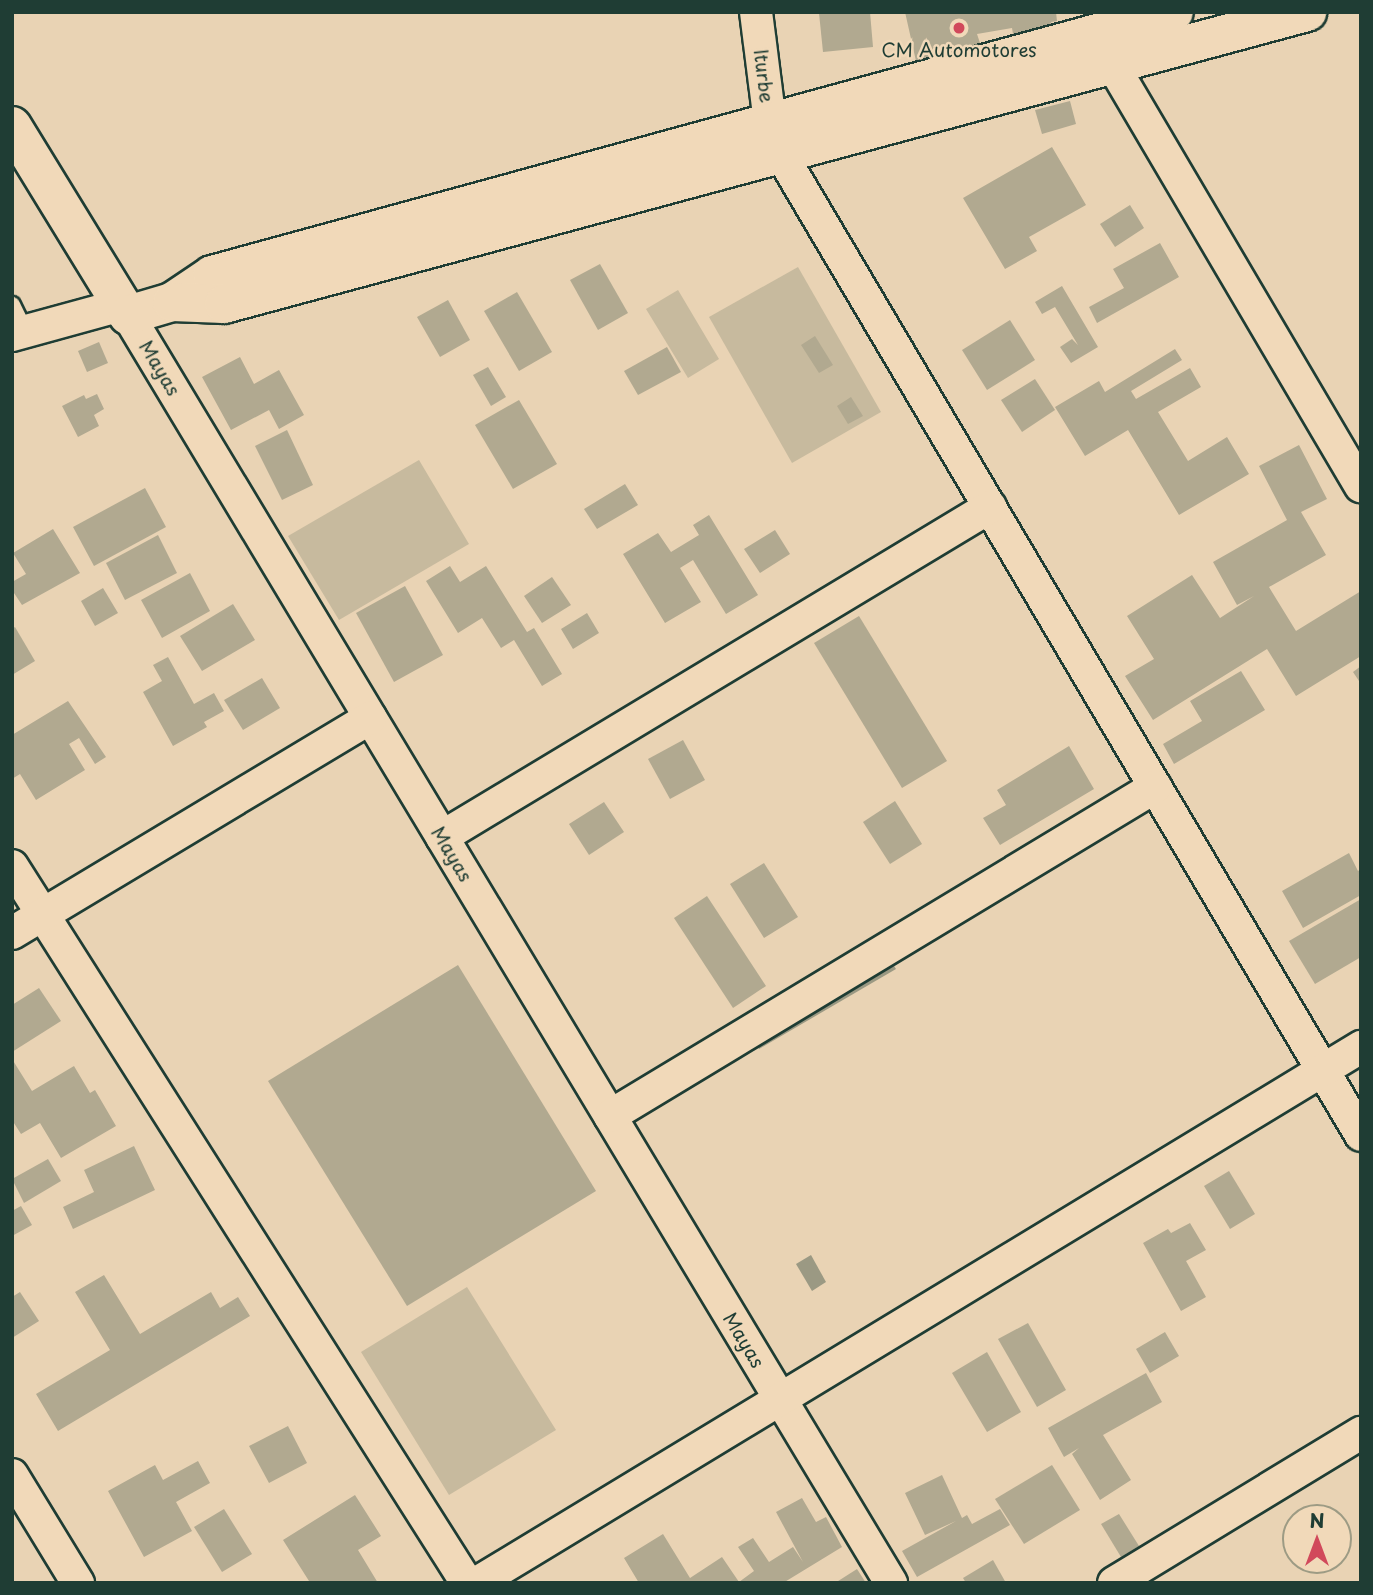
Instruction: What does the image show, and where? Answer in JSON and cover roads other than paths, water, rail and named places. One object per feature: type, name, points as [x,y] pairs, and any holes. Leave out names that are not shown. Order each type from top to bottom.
[{"type":"street","name":"Iturbe","points":[[755,12],[774,139]]},
{"type":"street","points":[[1126,39],[1174,12]]},
{"type":"street","points":[[17,324],[172,302],[212,275],[774,139],[1126,39],[1307,12]]},
{"type":"street","points":[[1126,39],[1361,486]]},
{"type":"street","points":[[774,139],[1361,1135]]},
{"type":"street","name":"Mayas","points":[[17,146],[125,310],[891,1583]]},
{"type":"street","points":[[442,838],[990,507]]},
{"type":"street","points":[[12,933],[370,718]]},
{"type":"street","points":[[610,1116],[1155,787]]},
{"type":"street","points":[[12,866],[467,1583]]},
{"type":"street","points":[[477,1583],[1361,1047]]},
{"type":"street","points":[[1114,1583],[1361,1433]]},
{"type":"street","points":[[12,1475],[78,1583]]},
{"type":"place","name":"CM Automotores","points":[[959,28]]}]
